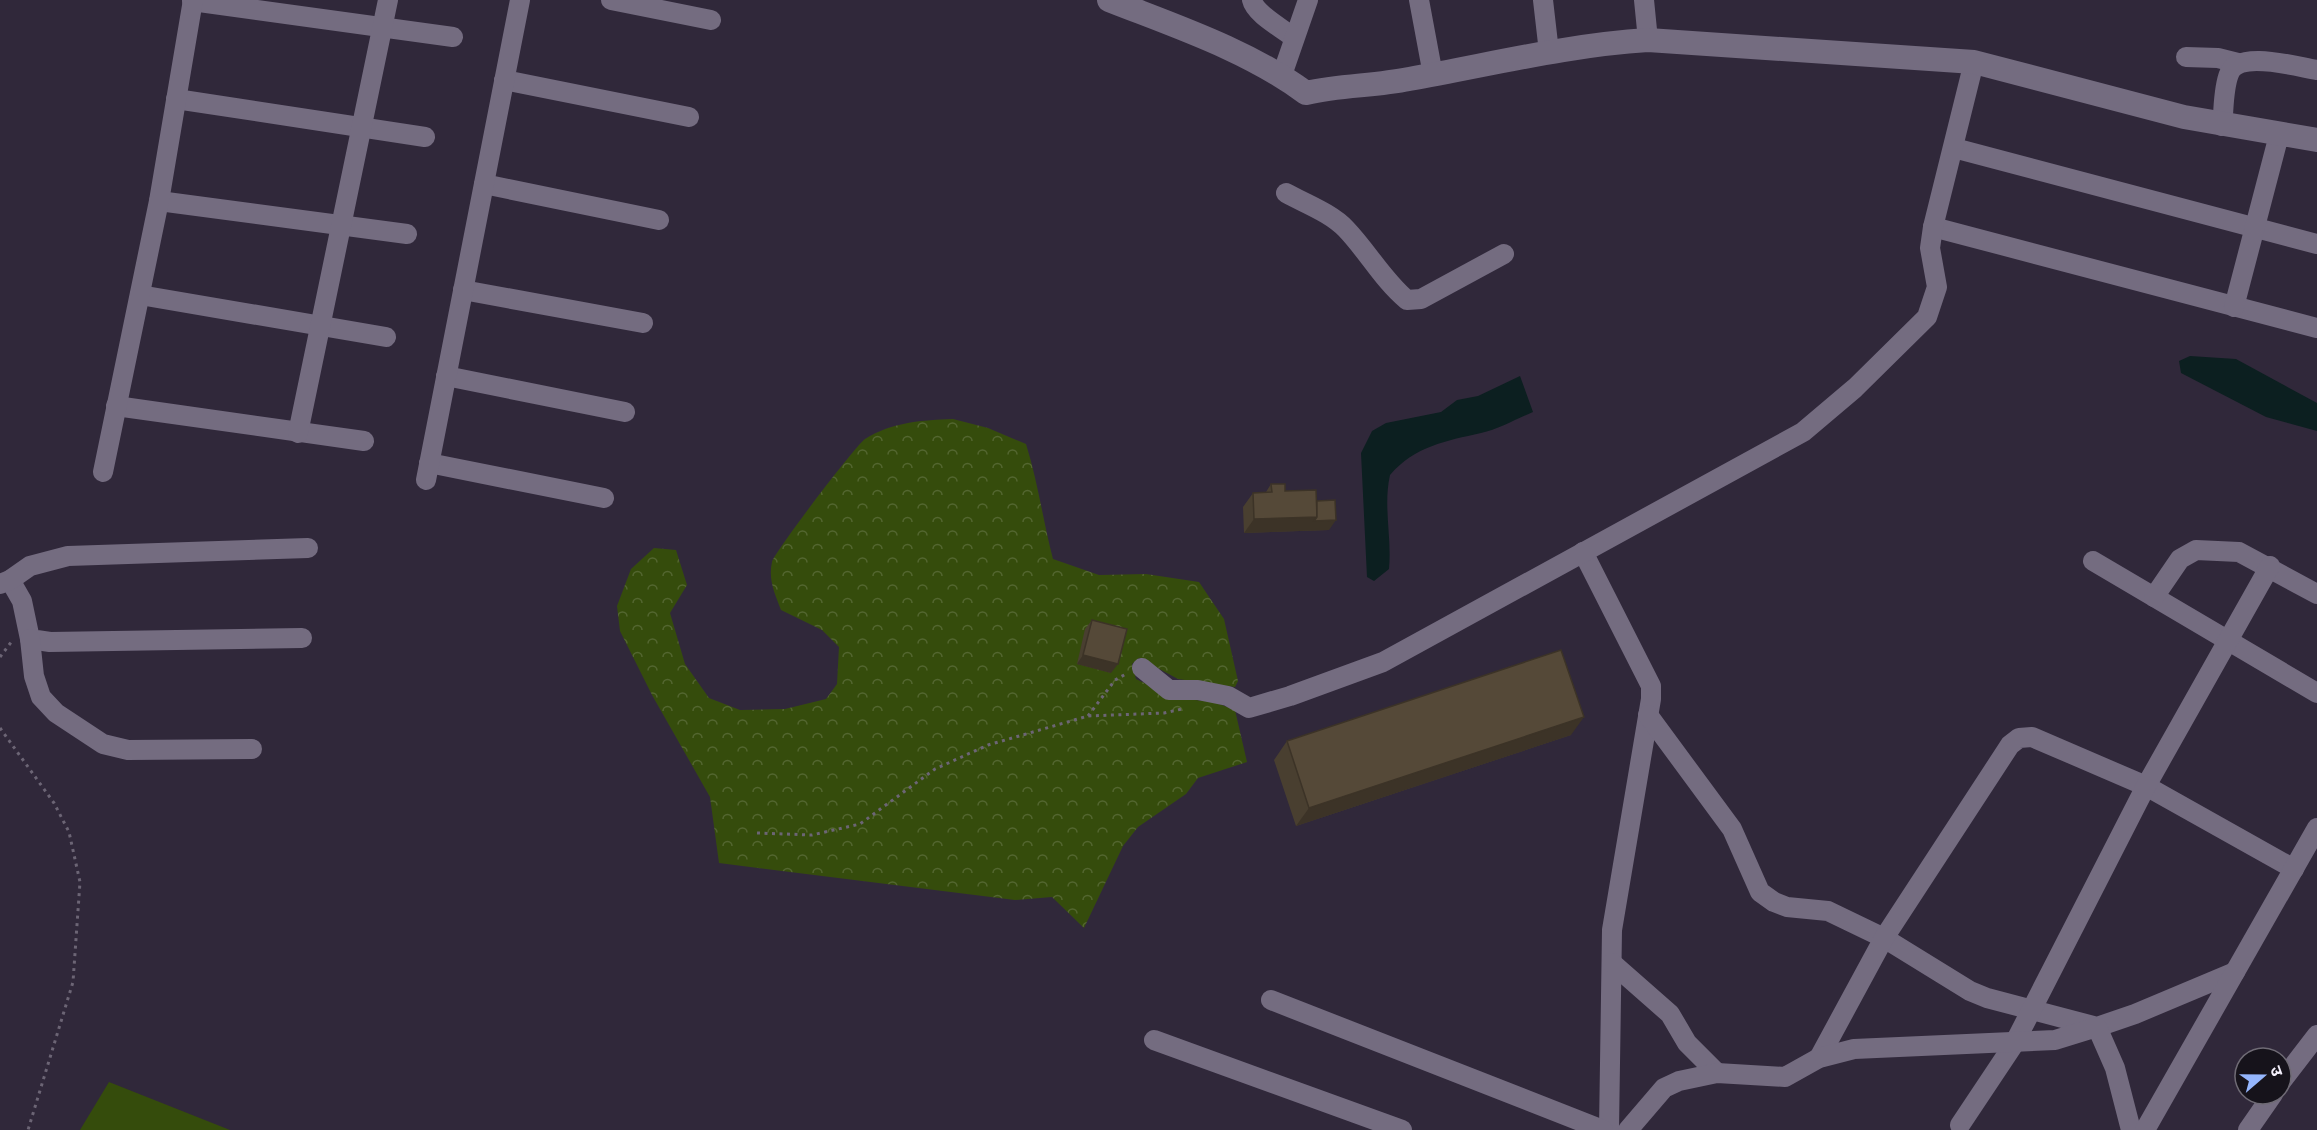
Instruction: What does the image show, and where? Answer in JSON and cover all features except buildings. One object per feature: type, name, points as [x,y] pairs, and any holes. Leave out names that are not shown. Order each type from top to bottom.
[{"type":"street","points":[[298,433],[388,0]]},
{"type":"street","points":[[520,0],[428,472],[604,498]]},
{"type":"street","points":[[610,0],[711,20]]},
{"type":"street","points":[[1109,0],[1169,22],[1282,75],[1305,93],[1330,87],[1369,86],[1596,43],[1648,40],[1974,62],[2222,126],[2317,140]]},
{"type":"street","points":[[1252,0],[1253,5],[1293,37]]},
{"type":"street","points":[[1282,75],[1293,37],[1308,0]]},
{"type":"street","points":[[1419,0],[1433,75]]},
{"type":"street","points":[[1543,0],[1549,52]]},
{"type":"street","points":[[1644,0],[1648,40]]},
{"type":"street","points":[[103,472],[159,201],[192,1],[453,37]]},
{"type":"street","points":[[2186,57],[2218,58],[2238,63],[2256,60],[2317,70]]},
{"type":"street","points":[[1142,668],[1169,690],[1198,690],[1228,696],[1249,708],[1290,696],[1383,662],[1803,432],[1855,388],[1927,317],[1937,287],[1930,248],[1933,227],[1974,62]]},
{"type":"street","points":[[2222,126],[2229,72],[2238,63]]},
{"type":"street","points":[[504,80],[688,117]]},
{"type":"street","points":[[176,99],[425,137]]},
{"type":"street","points":[[2234,307],[2279,135]]},
{"type":"street","points":[[1954,148],[2317,244]]},
{"type":"street","points":[[484,184],[659,220]]},
{"type":"street","points":[[1286,194],[1329,216],[1345,228],[1394,290],[1407,300],[1421,299],[1504,254]]},
{"type":"street","points":[[159,201],[407,234]]},
{"type":"street","points":[[1933,227],[2317,328]]},
{"type":"street","points":[[463,290],[643,323]]},
{"type":"street","points":[[140,295],[386,337]]},
{"type":"street","points":[[446,376],[626,412]]},
{"type":"street","points":[[116,406],[364,441]]},
{"type":"street","points":[[252,749],[128,750],[103,744],[56,713],[41,697],[34,676],[30,639],[22,601],[5,582],[30,566],[68,556],[308,548]]},
{"type":"street","points":[[2154,597],[2180,559],[2196,550],[2238,552],[2270,566],[2317,594]]},
{"type":"street","points":[[1583,552],[1651,686],[1615,910],[1611,963],[1609,1130]]},
{"type":"street","points":[[2093,561],[2317,693]]},
{"type":"street","points":[[1960,1125],[2014,1044],[2029,1008],[2146,786],[2270,566]]},
{"type":"street","points":[[30,639],[50,642],[302,638]]},
{"type":"street","points":[[1648,715],[1732,829],[1760,892],[1774,903],[1787,907],[1828,911],[1884,938],[1970,991],[2097,1027]]},
{"type":"street","points":[[1819,1058],[1884,938],[2010,745],[2019,738],[2032,737],[2146,786],[2294,869]]},
{"type":"street","points":[[2145,1130],[2317,828]]},
{"type":"street","points":[[1611,963],[1670,1014],[1687,1042],[1718,1073]]},
{"type":"street","points":[[1632,1129],[1664,1088],[1678,1081],[1718,1073],[1785,1077],[1819,1058],[1854,1049],[2014,1044],[2055,1040],[2136,1014],[2235,972]]},
{"type":"street","points":[[1271,1000],[1603,1130]]},
{"type":"street","points":[[2097,1027],[2115,1068],[2131,1130]]},
{"type":"street","points":[[2293,1066],[2317,1035]]},
{"type":"street","points":[[1154,1040],[1402,1130]]},
{"type":"street","points":[[2248,1130],[2265,1106]]},
{"type":"path","points":[[1088,716],[1115,680],[1142,668]]},
{"type":"path","points":[[757,832],[812,835],[860,824],[935,769],[988,745],[1088,716],[1179,711],[1197,699],[1198,690]]},
{"type":"path","points":[[0,728],[54,803],[69,832],[80,882],[74,982],[28,1130]]},
{"type":"green space","points":[[953,419],[988,428],[1026,444],[1053,559],[1099,575],[1146,574],[1199,582],[1224,619],[1238,681],[1235,687],[1178,679],[1139,658],[1132,664],[1136,679],[1176,698],[1214,702],[1235,710],[1247,762],[1198,778],[1186,794],[1138,827],[1123,846],[1084,928],[1052,897],[1015,900],[719,863],[710,797],[652,695],[620,631],[617,606],[631,569],[654,548],[676,550],[687,585],[670,613],[685,664],[709,698],[740,710],[785,709],[826,699],[837,684],[839,647],[822,630],[781,610],[774,593],[772,562],[816,499],[865,439],[897,425]]},
{"type":"green space","points":[[109,1082],[230,1130],[80,1130]]},
{"type":"shaded area","points":[[2190,356],[2236,359],[2317,403],[2317,431],[2266,417],[2181,373],[2179,361]]},
{"type":"shaded area","points":[[1520,376],[1533,412],[1494,429],[1432,446],[1410,457],[1390,475],[1387,499],[1389,569],[1374,581],[1367,577],[1361,453],[1372,431],[1386,423],[1441,412],[1457,400],[1478,396]]}]
